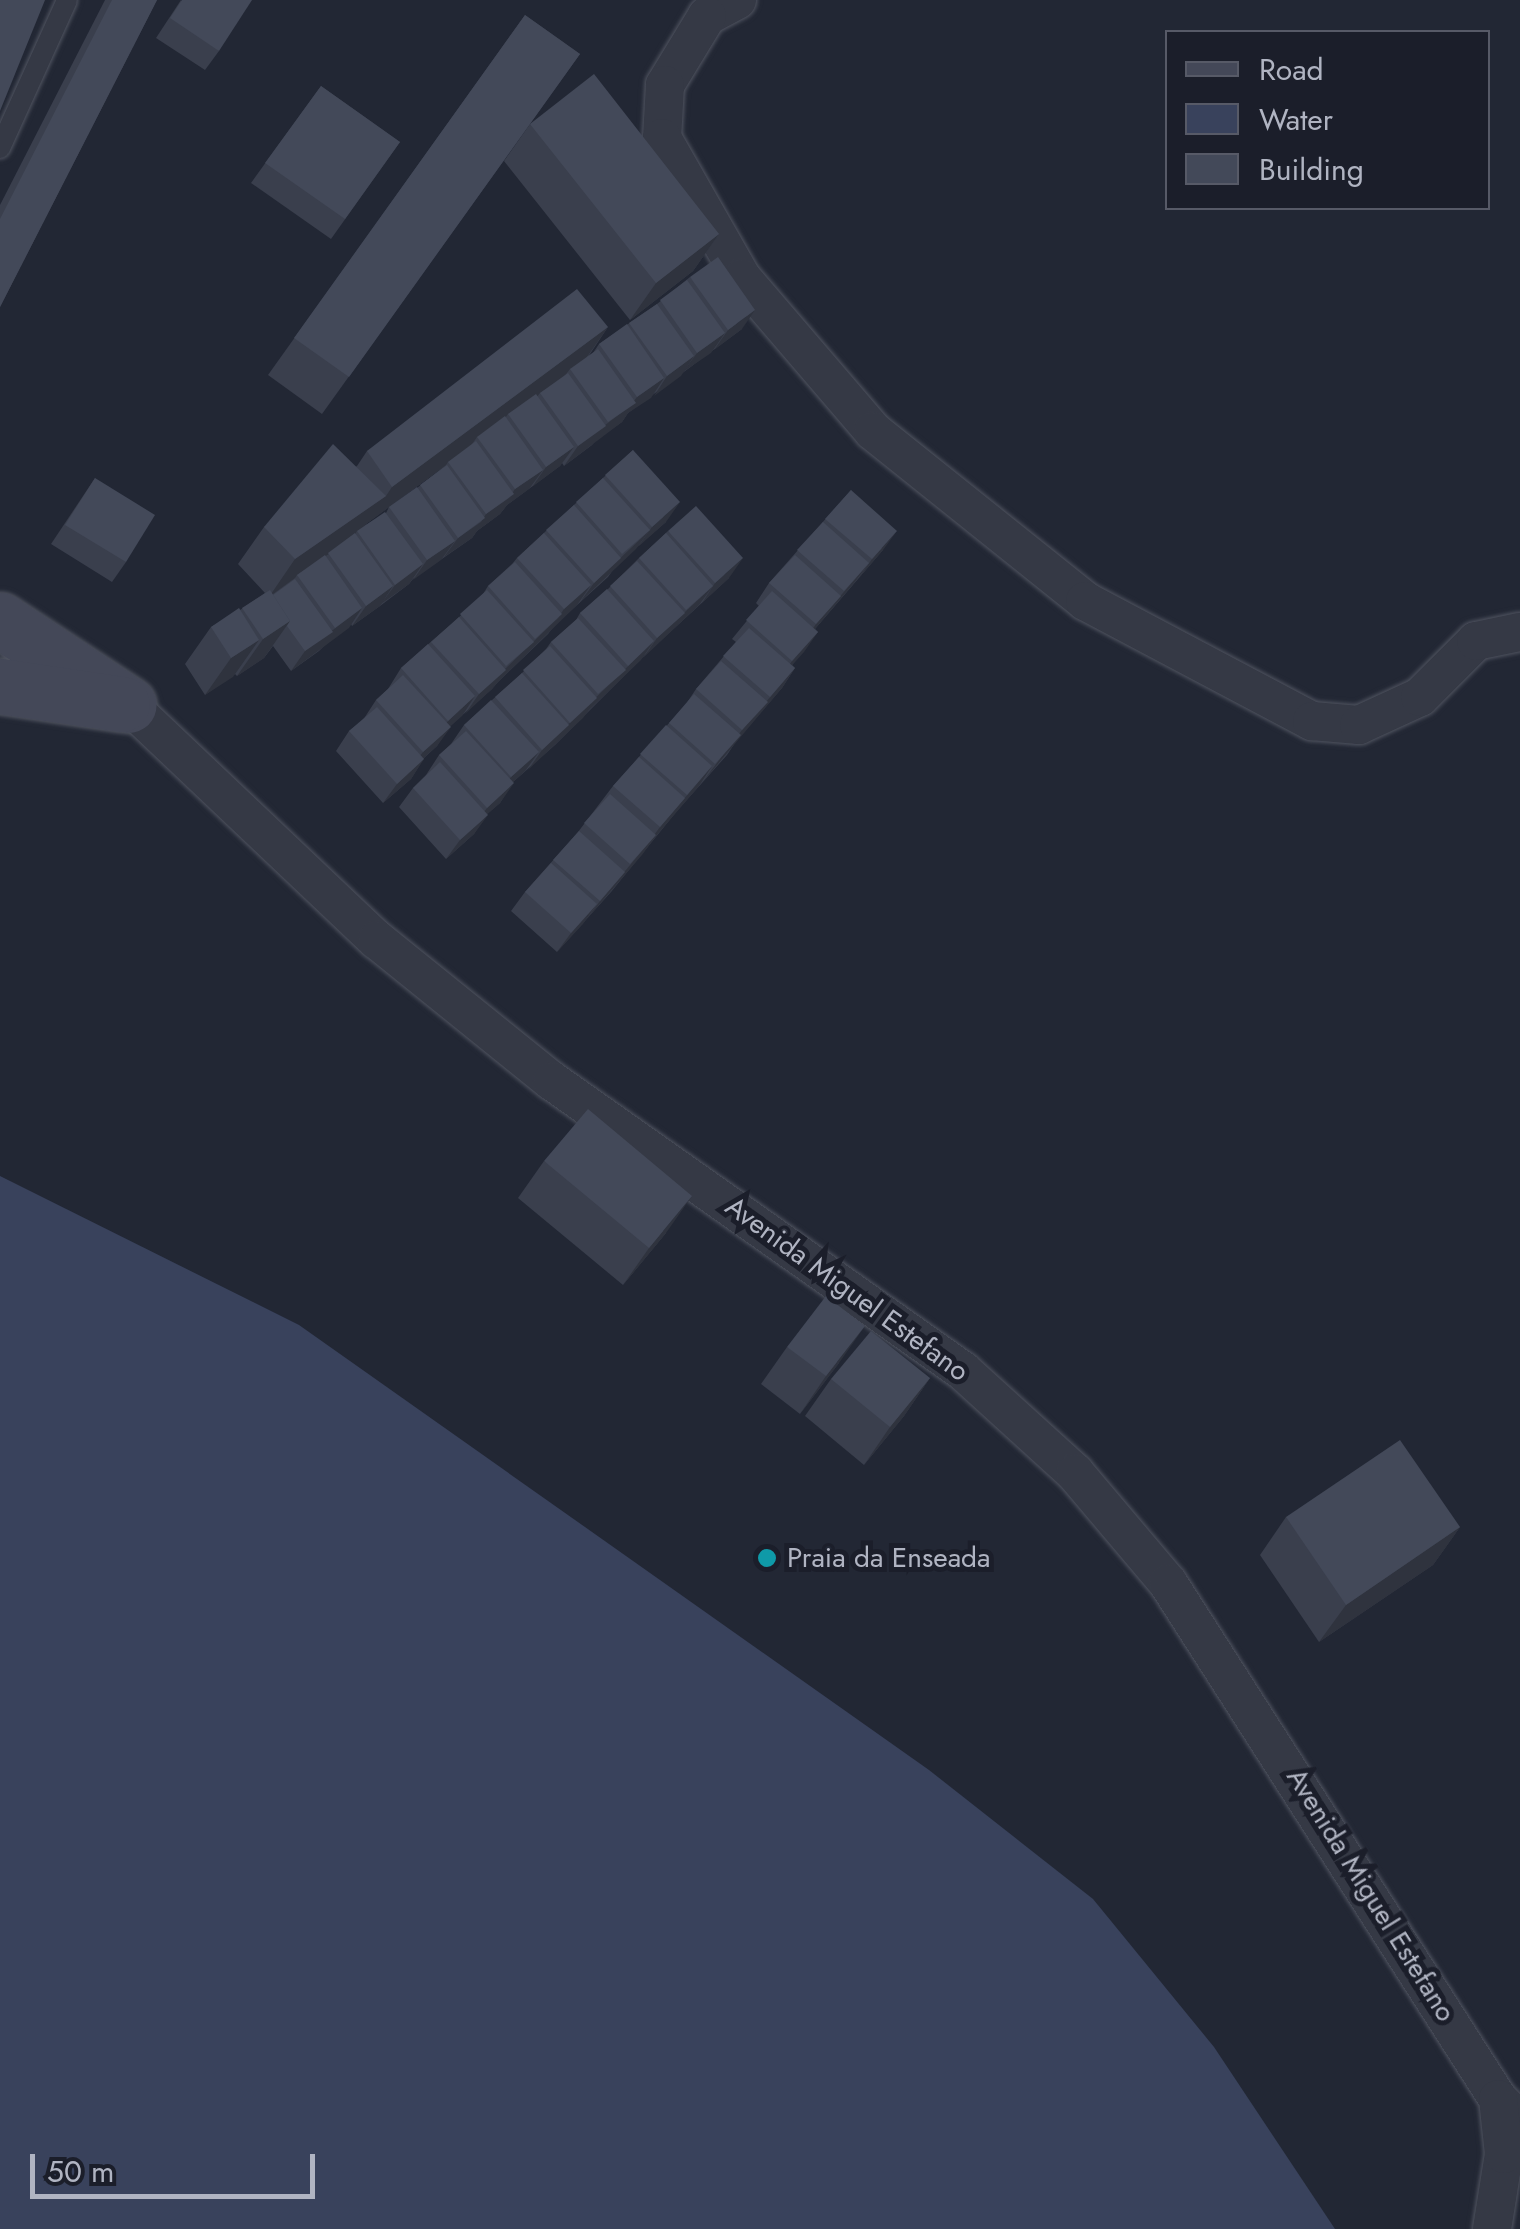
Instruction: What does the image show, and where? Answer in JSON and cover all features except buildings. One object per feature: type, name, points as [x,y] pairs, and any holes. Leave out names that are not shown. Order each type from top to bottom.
[{"type":"street","points":[[737,0],[707,16],[666,85],[662,138],[742,278],[873,432],[1085,602],[1312,721],[1360,725],[1420,696],[1476,641],[1520,632]]},
{"type":"street","name":"Avenida Miguel Estefano","points":[[0,620],[130,705],[377,940],[552,1081],[963,1371],[1075,1473],[1168,1583],[1509,2110]]},
{"type":"street","points":[[0,686],[35,696],[130,705]]},
{"type":"street","points":[[1502,2213],[1509,2110]]},
{"type":"lane","points":[[0,148],[67,0]]},
{"type":"water","points":[[0,1176],[299,1325],[929,1770],[1093,1899],[1214,2047],[1335,2229],[0,2229]]},
{"type":"place","name":"Praia da Enseada","points":[[767,1558]]}]
